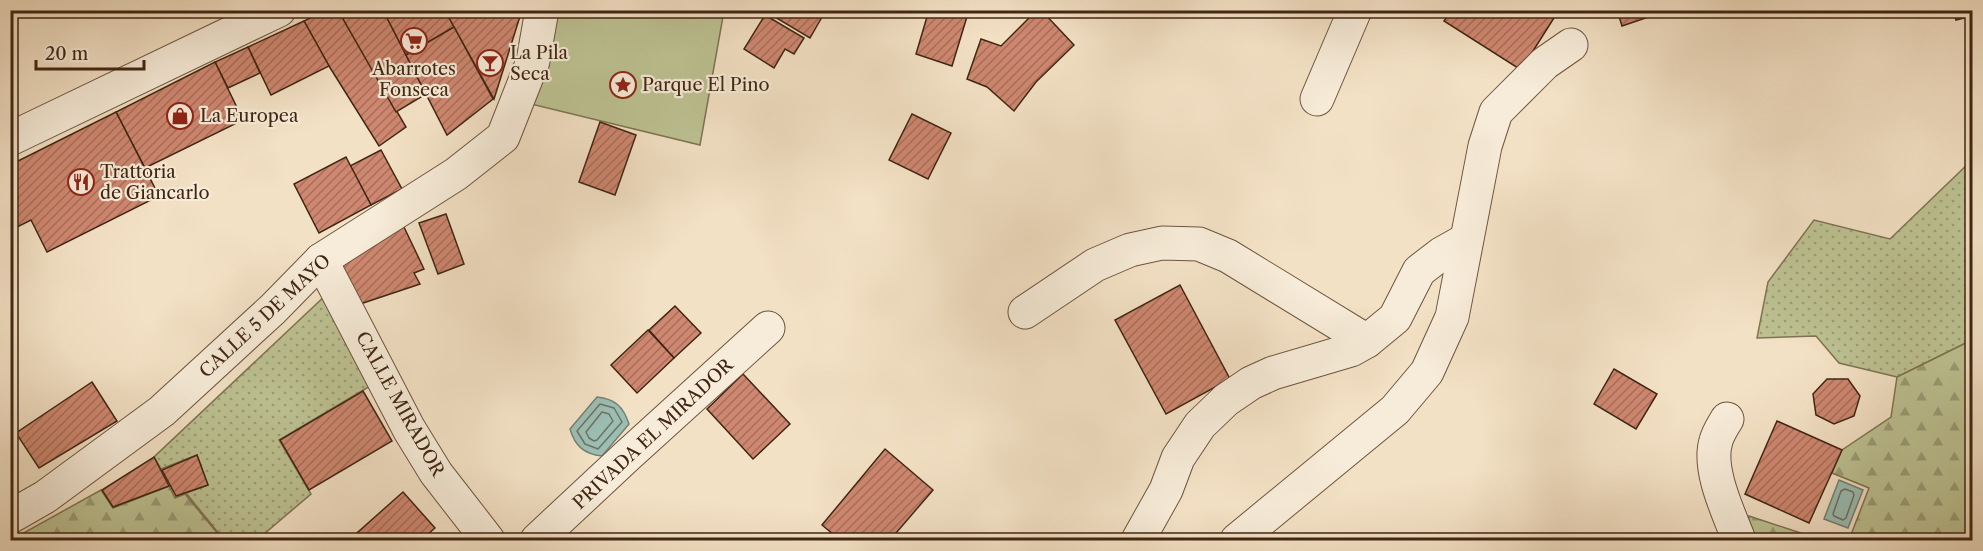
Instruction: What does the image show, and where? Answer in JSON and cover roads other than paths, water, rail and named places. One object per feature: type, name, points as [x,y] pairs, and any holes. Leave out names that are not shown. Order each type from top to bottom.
[{"type":"street","points":[[10,139],[279,10]]},
{"type":"street","name":"CALLE 5 DE MAYO","points":[[10,517],[45,497],[162,411],[273,309],[321,260],[456,174],[503,137],[533,61],[542,10]]},
{"type":"street","points":[[1317,99],[1355,10]]},
{"type":"street","points":[[1237,540],[1395,410],[1427,372],[1452,317],[1485,146],[1497,112],[1545,63],[1571,45]]},
{"type":"street","points":[[1138,540],[1166,490],[1178,458],[1200,425],[1226,400],[1251,383],[1273,373],[1351,350],[1367,341],[1395,318],[1419,271],[1441,254],[1466,240]]},
{"type":"street","points":[[1025,312],[1095,266],[1130,250],[1162,243],[1198,244],[1228,256],[1367,341]]},
{"type":"street","name":"CALLE MIRADOR","points":[[321,260],[410,429],[436,473],[488,540]]},
{"type":"street","name":"PRIVADA EL MIRADOR","points":[[537,540],[768,328]]},
{"type":"street","points":[[1727,419],[1716,441],[1715,465],[1724,501],[1739,540]]},
{"type":"water","points":[[597,397],[618,404],[629,424],[602,456],[581,448],[570,429]]},
{"type":"water","points":[[1839,480],[1863,490],[1848,528],[1824,519]]},
{"type":"place","name":"Abarrotes Fonseca","points":[[414,41]]},
{"type":"place","name":"La Pila Seca","points":[[490,63]]},
{"type":"place","name":"Parque El Pino","points":[[623,85]]},
{"type":"place","name":"La Europea","points":[[180,116]]},
{"type":"place","name":"Trattoria de Giancarlo","points":[[81,182]]}]
